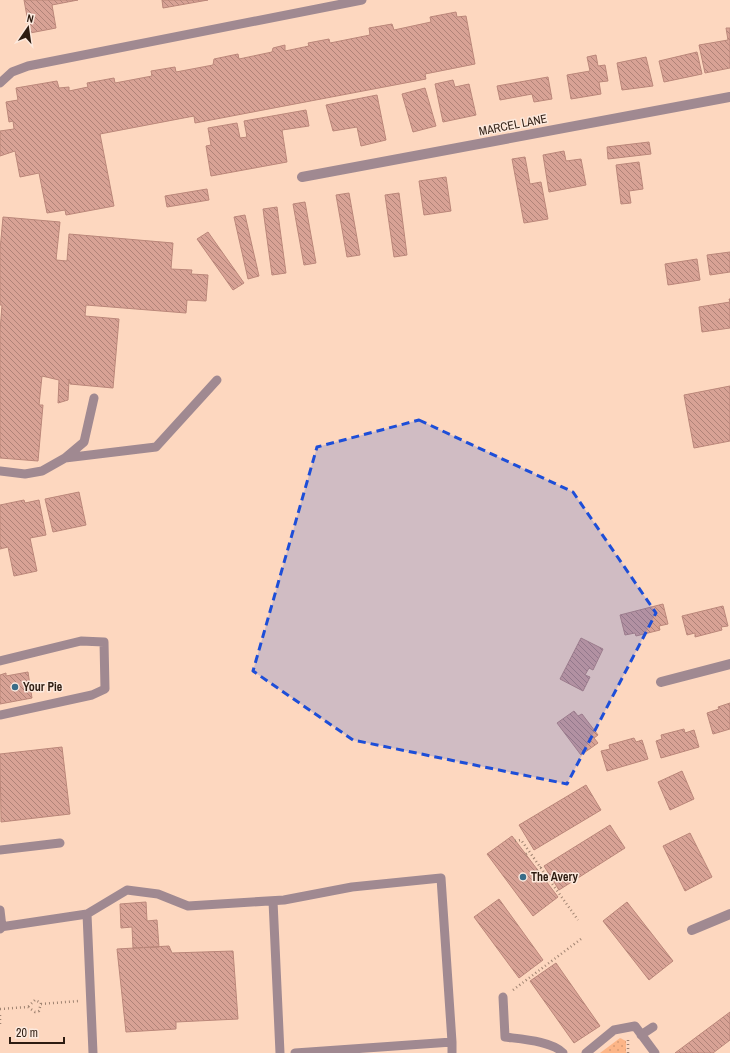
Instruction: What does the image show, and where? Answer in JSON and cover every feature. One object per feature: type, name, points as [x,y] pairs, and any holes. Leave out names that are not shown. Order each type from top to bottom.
[{"type":"street","name":"MARCEL LANE","points":[[302,177],[730,97]]},
{"type":"street","points":[[661,682],[730,664]]},
{"type":"street","points":[[692,930],[730,914]]},
{"type":"lane","points":[[0,83],[12,72],[28,66],[362,0]]},
{"type":"lane","points":[[65,458],[156,447],[217,380]]},
{"type":"lane","points":[[0,471],[25,474],[42,471],[65,458],[84,442],[94,398]]},
{"type":"lane","points":[[0,661],[81,641],[104,642],[105,689],[92,695],[0,715]]},
{"type":"lane","points":[[0,850],[60,843]]},
{"type":"lane","points":[[0,910],[1,928],[87,914],[127,890],[158,894],[188,906],[273,901],[352,887],[441,878],[452,1053]]},
{"type":"lane","points":[[273,901],[280,1053]]},
{"type":"lane","points":[[87,914],[93,1053]]},
{"type":"lane","points":[[503,997],[505,1037],[558,1048],[563,1053]]},
{"type":"lane","points":[[586,1053],[614,1030],[635,1026],[655,1053]]},
{"type":"lane","points":[[641,1035],[653,1027]]},
{"type":"lane","points":[[295,1053],[452,1042]]},
{"type":"path","points":[[515,841],[520,840],[540,867],[549,883],[578,920]]},
{"type":"path","points":[[537,870],[540,867]]},
{"type":"path","points":[[503,997],[580,939]]},
{"type":"path","points":[[28,1007],[35,1000],[38,1000],[41,1004],[91,1000]]},
{"type":"path","points":[[0,1009],[28,1007],[35,1012],[39,1011],[41,1004]]},
{"type":"path","points":[[0,1015],[0,1027]]},
{"type":"highlighted area","points":[[419,420],[573,492],[656,613],[567,784],[353,740],[253,671],[317,447]]},
{"type":"shaded area","points":[[620,1038],[626,1041],[626,1053],[600,1053]]},
{"type":"building","points":[[24,0],[78,0],[52,5],[56,28],[30,33]]},
{"type":"building","points":[[162,0],[208,0],[163,8]]},
{"type":"building","points":[[456,12],[457,17],[466,16],[475,64],[425,74],[426,79],[195,123],[194,116],[100,134],[114,206],[66,215],[65,210],[47,213],[39,173],[20,177],[15,151],[0,156],[0,131],[14,129],[13,121],[9,122],[6,102],[18,100],[16,88],[57,81],[59,88],[69,87],[69,91],[88,87],[87,83],[114,78],[115,83],[152,76],[151,71],[175,67],[176,72],[213,65],[214,59],[238,54],[239,59],[272,52],[273,48],[285,45],[285,51],[309,46],[308,43],[329,39],[330,43],[370,35],[369,28],[392,24],[394,30],[431,22],[430,17]]},
{"type":"building","points":[[726,28],[730,28],[730,68],[705,73],[699,45],[728,40]]},
{"type":"building","points":[[697,52],[702,74],[664,82],[659,61]]},
{"type":"building","points":[[596,55],[598,66],[605,65],[608,81],[599,82],[601,94],[571,99],[567,75],[590,71],[587,57]]},
{"type":"building","points":[[646,57],[653,86],[622,90],[617,63]]},
{"type":"building","points":[[548,77],[552,99],[534,102],[532,94],[500,100],[497,86]]},
{"type":"building","points":[[453,80],[455,87],[469,84],[476,115],[443,122],[435,84]]},
{"type":"building","points":[[425,88],[436,126],[413,132],[402,94]]},
{"type":"building","points":[[377,95],[386,140],[361,146],[357,127],[333,131],[326,105]]},
{"type":"building","points":[[306,110],[309,126],[282,130],[287,162],[211,176],[206,146],[211,145],[208,128],[237,123],[240,138],[247,137],[244,121]]},
{"type":"building","points":[[649,142],[651,154],[608,159],[607,147]]},
{"type":"building","points":[[564,151],[566,161],[581,159],[586,185],[549,192],[543,155]]},
{"type":"building","points":[[525,157],[530,184],[541,182],[548,219],[524,223],[512,159]]},
{"type":"building","points":[[639,162],[643,189],[629,191],[631,203],[621,204],[616,165]]},
{"type":"building","points":[[446,177],[451,211],[424,215],[419,181]]},
{"type":"building","points":[[207,189],[209,200],[167,207],[165,196]]},
{"type":"building","points":[[349,193],[360,255],[347,257],[336,195]]},
{"type":"building","points":[[399,193],[407,255],[394,257],[385,195]]},
{"type":"building","points":[[305,202],[316,263],[304,265],[293,204]]},
{"type":"building","points":[[277,207],[286,273],[272,275],[263,209]]},
{"type":"building","points":[[245,215],[259,276],[248,279],[234,217]]},
{"type":"building","points":[[3,217],[60,222],[56,260],[67,261],[69,234],[173,243],[171,269],[192,270],[191,274],[208,275],[206,301],[187,300],[186,313],[86,305],[85,316],[119,319],[113,388],[70,384],[69,379],[68,400],[58,403],[59,380],[42,376],[39,405],[43,405],[38,461],[0,458],[0,331],[2,305],[0,305],[0,250]]},
{"type":"building","points":[[208,232],[244,283],[233,290],[197,239]]},
{"type":"building","points":[[730,252],[730,272],[710,275],[707,255]]},
{"type":"building","points":[[697,259],[700,280],[668,285],[665,264]]},
{"type":"building","points":[[730,302],[730,328],[702,332],[699,307]]},
{"type":"building","points":[[730,386],[730,441],[694,448],[684,395]]},
{"type":"building","points":[[79,492],[86,525],[53,532],[45,499]]},
{"type":"building","points":[[24,500],[25,503],[39,500],[46,535],[30,538],[37,571],[14,576],[8,547],[0,549],[0,505]]},
{"type":"building","points":[[663,604],[668,624],[659,626],[660,630],[636,636],[635,633],[625,635],[620,615]]},
{"type":"building","points":[[723,606],[728,626],[721,627],[722,630],[695,637],[695,633],[687,635],[682,616]]},
{"type":"building","points":[[581,638],[603,649],[593,670],[589,668],[585,675],[590,677],[583,691],[560,679]]},
{"type":"building","name":"Your Pie","points":[[28,672],[32,698],[0,704],[0,675],[6,673],[6,676]]},
{"type":"building","points":[[730,703],[730,729],[713,734],[707,713]]},
{"type":"building","points":[[574,711],[578,716],[582,714],[598,735],[594,738],[598,743],[581,755],[557,723]]},
{"type":"building","points":[[684,729],[685,733],[694,730],[699,747],[661,758],[656,741],[662,739],[661,735]]},
{"type":"building","points":[[634,738],[636,742],[642,740],[648,759],[607,771],[601,751],[610,749],[609,745]]},
{"type":"building","points":[[62,747],[70,814],[1,822],[0,754]]},
{"type":"building","points":[[682,771],[694,799],[670,810],[658,782]]},
{"type":"building","name":"The Avery","points":[[586,785],[601,810],[534,850],[519,825]]},
{"type":"building","points":[[610,825],[625,848],[559,890],[544,866]]},
{"type":"building","points":[[690,833],[712,877],[685,891],[663,846]]},
{"type":"building","name":"The Avery","points":[[512,836],[558,897],[533,916],[487,854]]},
{"type":"building","points":[[499,899],[543,960],[519,978],[474,917]]},
{"type":"building","points":[[146,902],[147,921],[157,920],[159,947],[133,948],[132,927],[121,928],[120,904]]},
{"type":"building","points":[[627,902],[673,961],[649,980],[603,921]]},
{"type":"building","points":[[169,946],[172,953],[233,951],[238,1019],[176,1022],[176,1029],[126,1032],[117,949]]},
{"type":"building","points":[[556,963],[600,1026],[574,1043],[530,981]]},
{"type":"building","points":[[730,1012],[730,1040],[713,1053],[675,1053]]},
{"type":"place","name":"Your Pie","points":[[15,687]]},
{"type":"place","name":"The Avery","points":[[523,877]]}]
